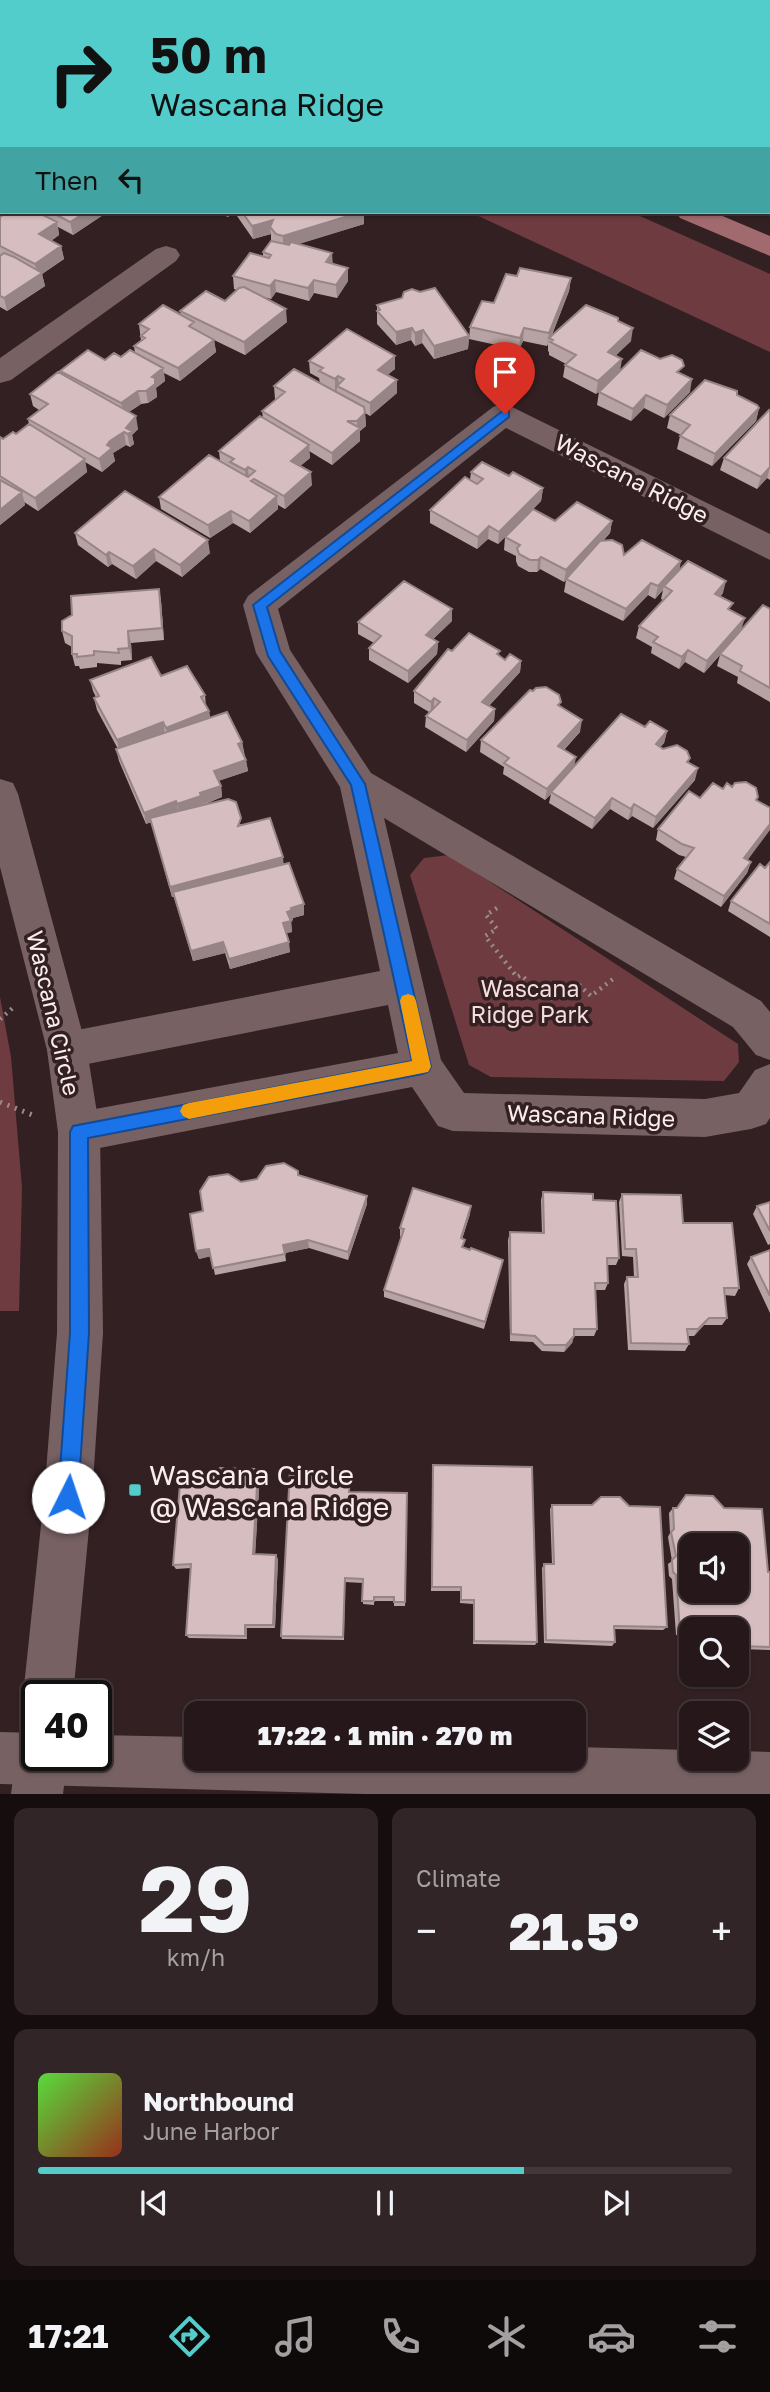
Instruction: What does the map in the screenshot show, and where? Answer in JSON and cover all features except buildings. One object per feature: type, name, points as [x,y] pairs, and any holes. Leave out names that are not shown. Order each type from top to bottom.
[{"type":"main road","points":[[695,214],[770,247]]},
{"type":"street","points":[[0,373],[166,255]]},
{"type":"street","name":"Wascana Ridge","points":[[770,548],[505,414],[260,605],[274,653],[358,784],[422,1067],[453,1112],[705,1118],[751,1110],[770,1083]]},
{"type":"street","name":"Wascana Ridge","points":[[358,784],[747,1014],[770,1042]]},
{"type":"street","name":"Wascana Circle","points":[[0,794],[67,1050],[79,1132],[80,1333],[68,1497],[50,1680]]},
{"type":"street","points":[[67,1050],[404,984]]},
{"type":"street","points":[[79,1132],[422,1067]]},
{"type":"street","points":[[112,1768],[770,1778]]},
{"type":"path","points":[[529,885],[486,915],[497,929],[485,936],[517,977],[521,975],[549,1000],[576,982],[590,996],[645,953]]},
{"type":"green space","points":[[474,214],[635,214],[770,274],[770,352]]},
{"type":"green space","name":"Wascana Ridge Park","points":[[449,855],[738,1044],[739,1062],[724,1081],[491,1077],[469,1065],[410,875],[424,858]]},
{"type":"green space","points":[[0,997],[11,1057],[22,1188],[19,1311],[0,1311]]},
{"type":"slow traffic","points":[[189,1111],[422,1067],[408,1001]]},
{"type":"place","name":"Wascana Circle @ Wascana Ridge","points":[[135,1490]]},
{"type":"route","points":[[68,1497],[80,1333],[79,1132],[422,1067],[358,784],[274,653],[260,605],[505,414]]}]
